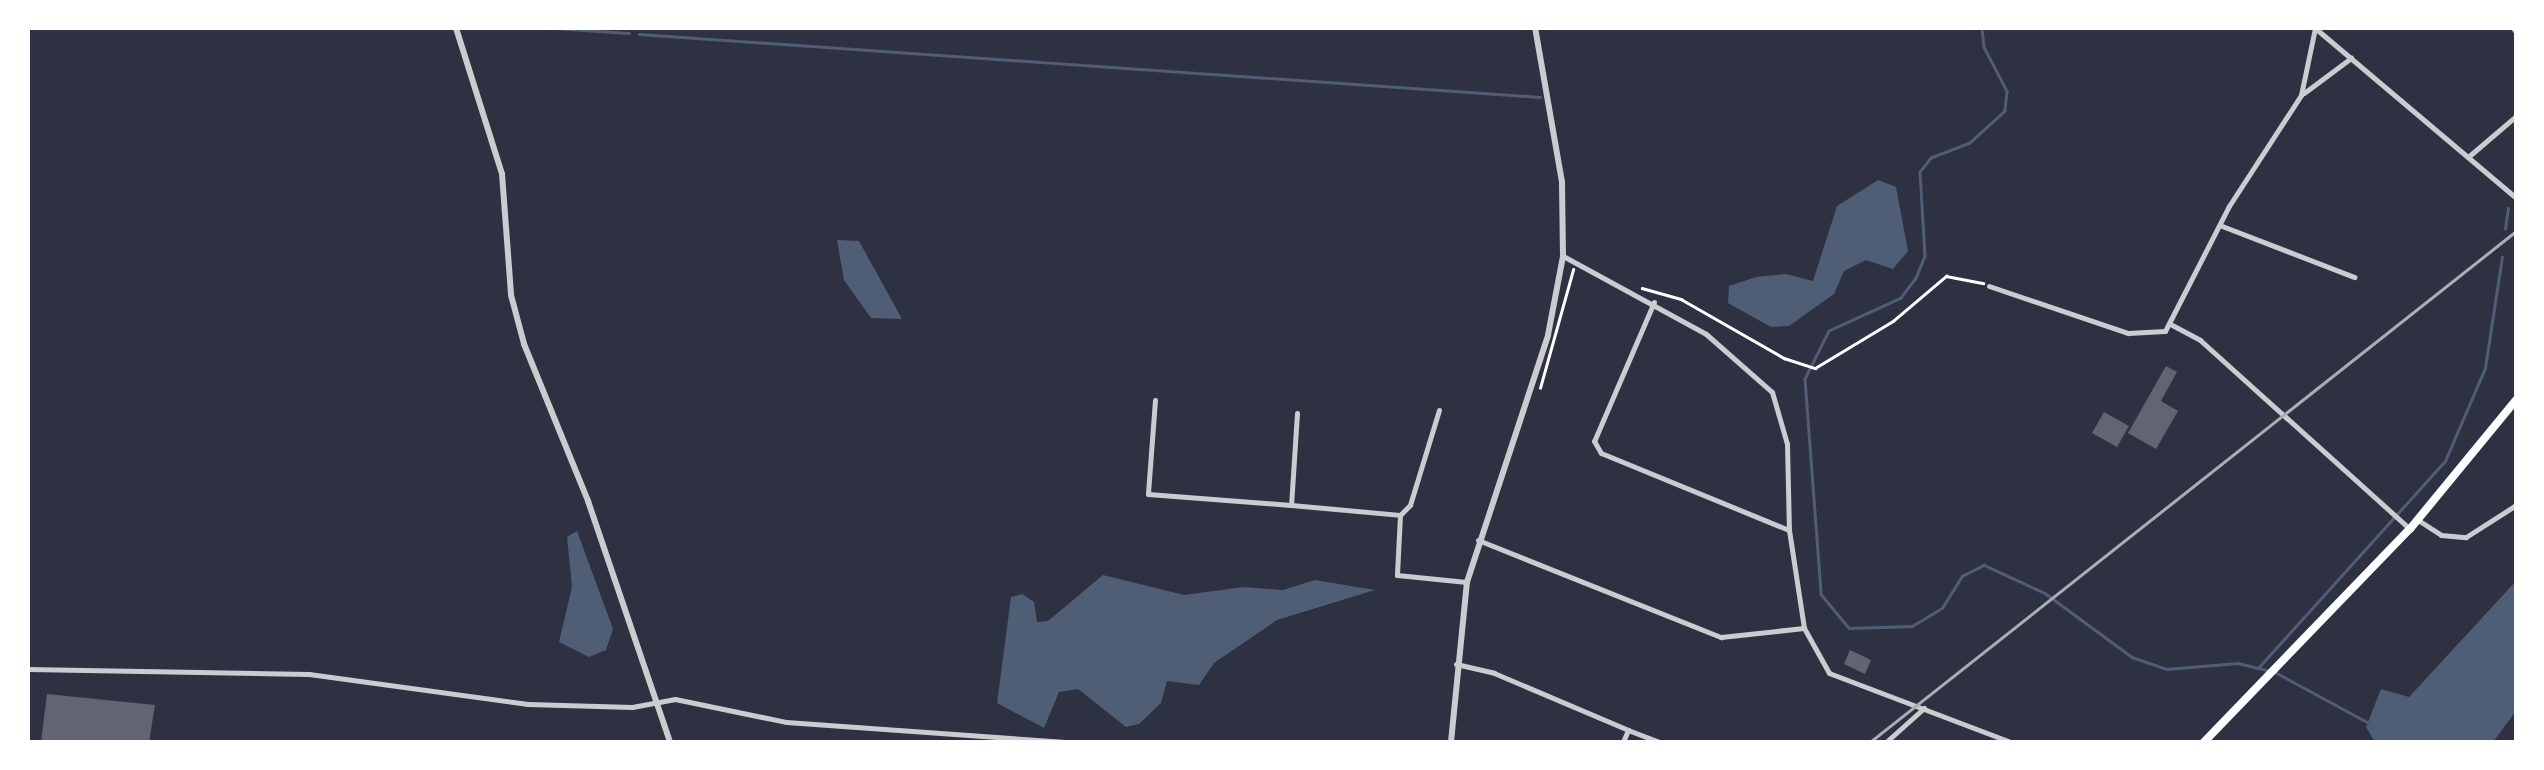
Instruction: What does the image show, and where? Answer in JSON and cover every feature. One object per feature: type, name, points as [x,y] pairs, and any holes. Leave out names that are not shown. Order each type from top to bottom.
[{"type":"main road","points":[[2204,742],[2262,689],[2406,526],[2418,520],[2516,400]]},
{"type":"street","points":[[456,28],[502,174],[511,296],[524,344],[588,501],[670,742]]},
{"type":"street","points":[[1451,742],[1467,582],[1548,335],[1563,256],[1562,182],[1534,28]]},
{"type":"street","points":[[2172,326],[2222,226],[2301,95],[2315,28],[2516,198]]},
{"type":"street","points":[[2301,95],[2350,58]]},
{"type":"street","points":[[2468,157],[2516,116]]},
{"type":"street","points":[[2222,226],[2354,276]]},
{"type":"street","points":[[1563,256],[1635,290],[1706,334],[1772,392],[1787,444],[1789,530],[1804,628],[1836,678],[1924,707],[2010,742]]},
{"type":"street","points":[[1989,286],[2140,336],[2172,326],[2200,340],[2406,526]]},
{"type":"street","points":[[1654,302],[1594,441],[1601,453],[1789,530]]},
{"type":"street","points":[[1155,400],[1148,494],[1400,515]]},
{"type":"street","points":[[1439,410],[1410,504],[1400,515],[1397,575],[1467,582]]},
{"type":"street","points":[[1290,505],[1296,413]]},
{"type":"street","points":[[2418,520],[2440,535],[2466,538],[2516,505]]},
{"type":"street","points":[[1478,540],[1721,637],[1804,628]]},
{"type":"street","points":[[1456,664],[1494,673],[1659,742]]},
{"type":"street","points":[[28,669],[309,674],[528,704],[714,703],[786,722],[1062,742]]},
{"type":"street","points":[[1886,742],[1924,707]]},
{"type":"street","points":[[1623,742],[1628,730]]},
{"type":"path","points":[[1635,290],[1681,299],[1813,367],[1893,322],[1946,276],[1973,276],[1989,286]]},
{"type":"water","points":[[1878,180],[1896,187],[1908,251],[1893,269],[1866,260],[1844,271],[1834,294],[1789,326],[1771,327],[1728,303],[1729,286],[1756,277],[1786,274],[1813,281],[1837,206]]},
{"type":"water","points":[[837,240],[859,241],[902,319],[871,318],[844,280]]},
{"type":"water","points":[[577,531],[613,629],[606,650],[589,657],[559,642],[572,587],[567,537]]},
{"type":"water","points":[[1103,575],[1184,595],[1244,587],[1283,590],[1315,580],[1375,590],[1277,620],[1214,663],[1199,685],[1167,681],[1161,703],[1139,724],[1126,727],[1078,689],[1059,692],[1044,728],[997,703],[1011,597],[1022,594],[1034,602],[1037,622],[1048,621]]},
{"type":"water","points":[[2516,581],[2516,711],[2493,742],[2375,742],[2366,727],[2381,689],[2409,697]]},
{"type":"building","points":[[2166,366],[2177,372],[2161,401],[2178,411],[2156,449],[2128,433]]},
{"type":"building","points":[[2104,412],[2129,426],[2117,447],[2092,433]]},
{"type":"building","points":[[1850,650],[1871,660],[1865,674],[1844,664]]},
{"type":"building","points":[[47,694],[155,705],[149,742],[41,742]]},
{"type":"waterway","points":[[554,28],[629,33]]},
{"type":"waterway","points":[[1982,28],[1984,47],[2007,91],[2005,111],[1970,143],[1931,158],[1920,172],[1925,256],[1916,278],[1901,298],[1829,331],[1805,379],[1821,594],[1849,628],[1912,626],[1942,608],[1962,576],[1984,565],[2045,593],[2132,657],[2166,669],[2238,663],[2267,670]]},
{"type":"waterway","points":[[639,34],[1540,97]]},
{"type":"waterway","points":[[2505,229],[2508,208]]},
{"type":"waterway","points":[[2258,668],[2445,461],[2485,368],[2502,257]]},
{"type":"waterway","points":[[2275,672],[2369,723]]},
{"type":"railway","points":[[1870,742],[2516,231]]}]
